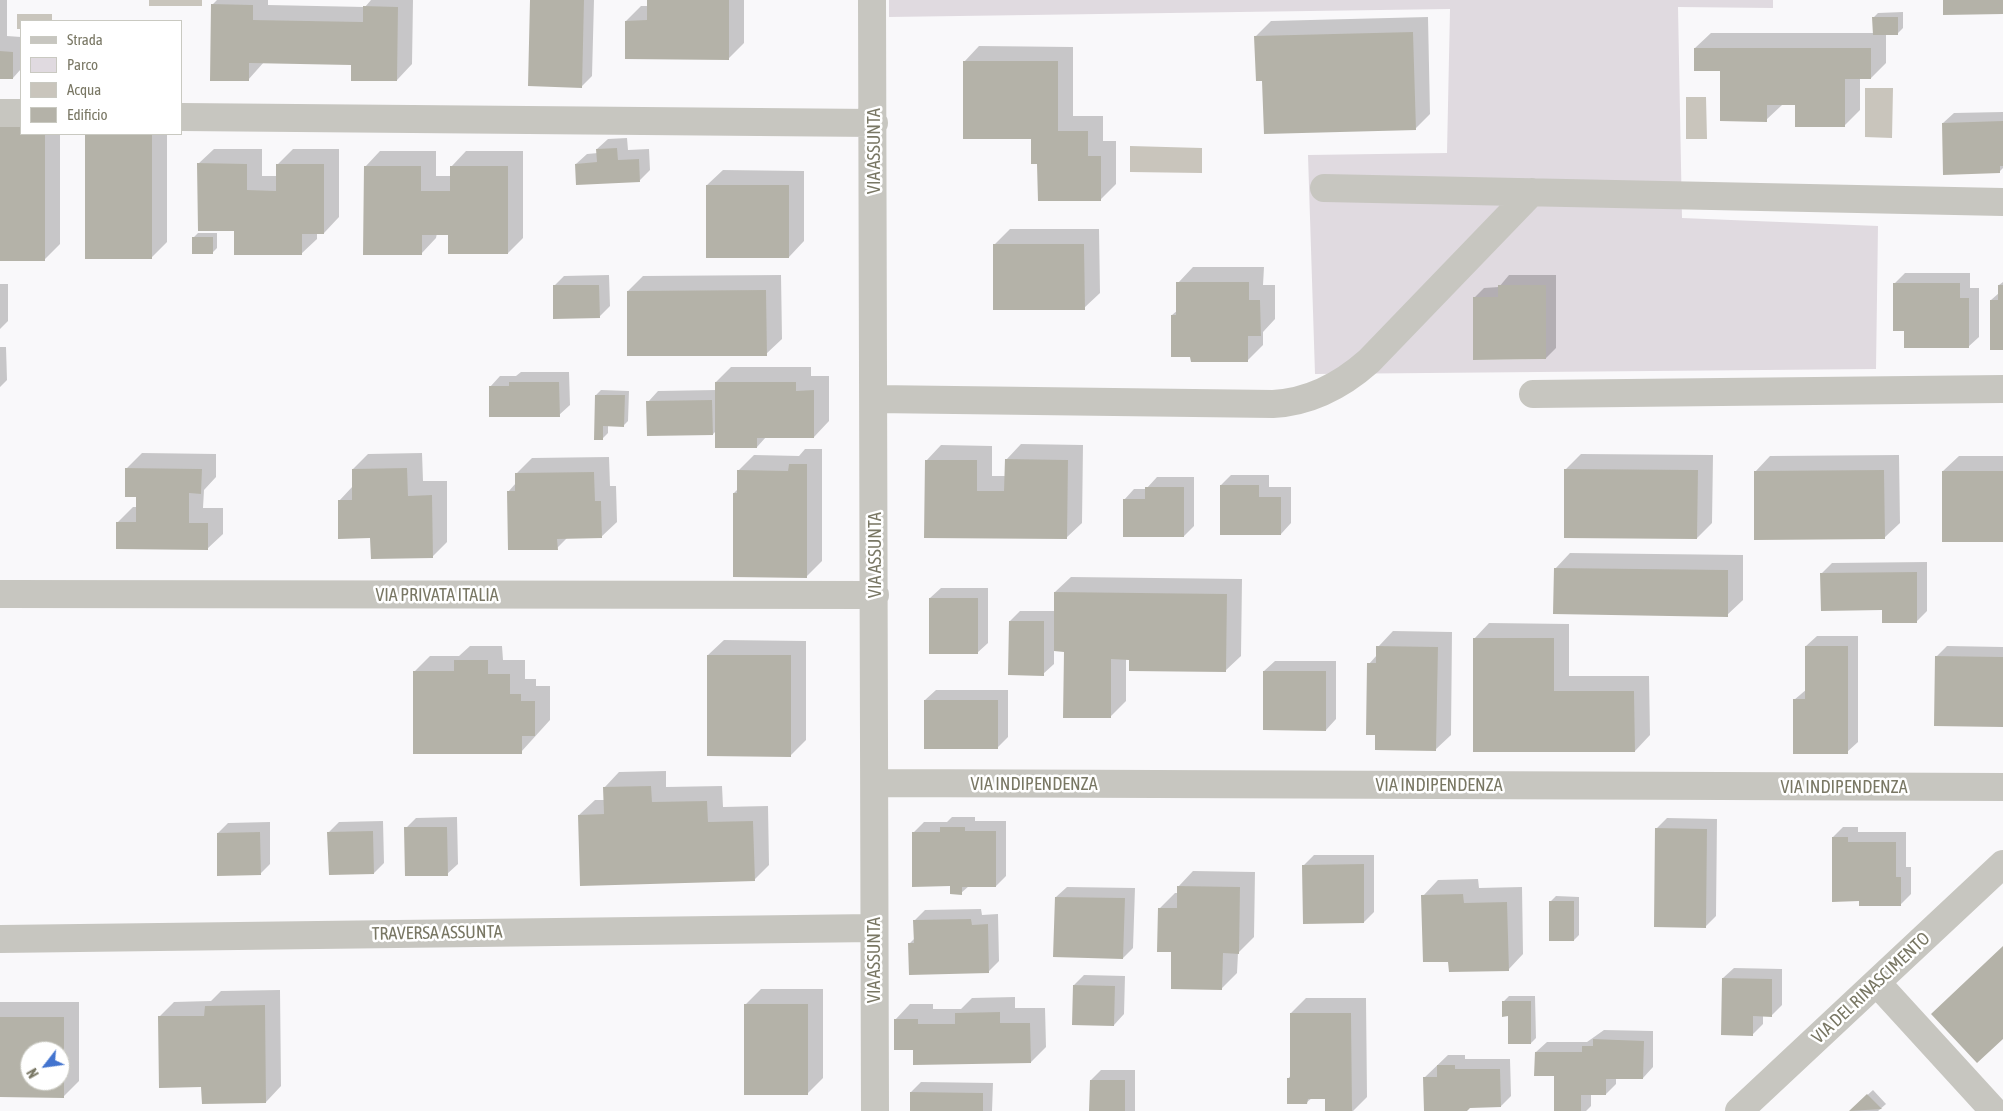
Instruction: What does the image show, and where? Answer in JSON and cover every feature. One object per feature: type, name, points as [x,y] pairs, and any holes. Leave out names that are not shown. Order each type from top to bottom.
[{"type":"street","name":"VIA ASSUNTA","points":[[872,0],[874,123],[874,928],[876,1111]]},
{"type":"street","points":[[0,113],[20,113]]},
{"type":"street","points":[[182,117],[874,123]]},
{"type":"street","points":[[1324,188],[2003,202]]},
{"type":"street","points":[[874,399],[1273,404],[1311,397],[1335,385],[1364,366],[1532,192]]},
{"type":"street","points":[[1533,394],[2003,389]]},
{"type":"street","name":"VIA PRIVATA ITALIA","points":[[0,594],[875,595]]},
{"type":"street","name":"VIA INDIPENDENZA","points":[[875,783],[2003,787]]},
{"type":"street","name":"VIA DEL RINASCIMENTO","points":[[1739,1111],[2003,864]]},
{"type":"street","name":"TRAVERSA ASSUNTA","points":[[0,939],[874,928]]},
{"type":"street","points":[[1877,983],[1994,1111]]},
{"type":"green space","points":[[889,0],[1773,0],[1773,8],[1678,7],[1682,218],[1878,226],[1876,369],[1315,374],[1308,155],[1447,153],[1450,9],[889,17]],"holes":[[[1498,285],[1546,285],[1546,359],[1473,360],[1473,298],[1498,297]]]},
{"type":"water","points":[[149,0],[202,0],[202,6],[149,6]]},
{"type":"water","points":[[17,14],[52,14],[52,20],[20,20],[20,29],[17,29]]},
{"type":"water","points":[[1865,88],[1893,88],[1892,138],[1865,137]]},
{"type":"water","points":[[1686,97],[1706,97],[1707,139],[1686,139]]},
{"type":"water","points":[[1130,146],[1202,148],[1202,173],[1130,172]]},
{"type":"building","points":[[530,0],[584,0],[582,88],[528,86]]},
{"type":"building","points":[[647,0],[729,0],[729,60],[625,59],[625,21],[647,20]]},
{"type":"building","points":[[1943,0],[2003,0],[2003,14],[1943,15]]},
{"type":"building","points":[[211,4],[253,5],[253,20],[363,22],[363,6],[398,7],[397,81],[351,81],[351,65],[249,63],[249,81],[210,81]]},
{"type":"building","points":[[1872,17],[1898,17],[1898,35],[1873,35]]},
{"type":"building","points":[[1413,32],[1416,130],[1264,134],[1262,81],[1256,81],[1254,36]]},
{"type":"building","points":[[1694,48],[1871,48],[1871,79],[1845,79],[1845,127],[1795,127],[1795,105],[1767,105],[1767,122],[1720,121],[1720,71],[1694,71]]},
{"type":"building","points":[[0,51],[13,52],[13,79],[0,79]]},
{"type":"building","points":[[963,61],[1058,61],[1058,131],[1088,131],[1088,156],[1101,156],[1101,201],[1038,201],[1037,164],[1031,164],[1031,139],[963,139]]},
{"type":"building","points":[[2003,121],[2003,166],[2000,166],[2000,173],[1943,175],[1942,123]]},
{"type":"building","points":[[0,127],[20,127],[20,135],[45,135],[45,261],[0,261]]},
{"type":"building","points":[[85,135],[152,135],[152,259],[85,259]]},
{"type":"building","points":[[617,148],[618,160],[639,159],[640,182],[576,185],[575,164],[597,162],[596,149]]},
{"type":"building","points":[[197,163],[247,164],[247,190],[276,191],[276,164],[324,164],[324,234],[302,234],[302,255],[234,255],[234,231],[198,231]]},
{"type":"building","points":[[364,166],[421,166],[421,191],[450,191],[450,166],[508,166],[508,254],[448,254],[448,235],[422,235],[422,255],[363,255]]},
{"type":"building","points":[[706,185],[789,185],[789,258],[706,258]]},
{"type":"building","points":[[192,237],[213,237],[213,254],[192,254]]},
{"type":"building","points":[[993,244],[1084,244],[1085,310],[993,310]]},
{"type":"building","points":[[1176,282],[1249,282],[1249,300],[1260,300],[1261,336],[1248,336],[1248,362],[1191,362],[1190,357],[1171,357],[1171,315],[1176,315]]},
{"type":"building","points":[[1893,283],[1960,283],[1960,298],[1969,298],[1969,348],[1904,348],[1904,331],[1893,331]]},
{"type":"building","points":[[553,285],[599,285],[600,318],[553,319]]},
{"type":"building","points":[[1498,285],[1546,285],[1546,359],[1473,360],[1473,297],[1498,297]]},
{"type":"building","points":[[1998,285],[2003,285],[2003,350],[1990,350],[1990,300],[1998,300]]},
{"type":"building","points":[[766,290],[767,356],[627,356],[627,291]]},
{"type":"building","points":[[509,382],[559,382],[560,417],[489,417],[489,386],[509,386]]},
{"type":"building","points":[[715,382],[796,382],[796,391],[814,390],[814,438],[757,438],[757,448],[715,448]]},
{"type":"building","points":[[595,395],[625,395],[624,427],[603,426],[603,440],[594,440]]},
{"type":"building","points":[[712,400],[713,435],[647,436],[646,401]]},
{"type":"building","points":[[1005,459],[1068,460],[1067,539],[924,538],[925,460],[977,460],[977,491],[1004,491]]},
{"type":"building","points":[[789,464],[807,464],[807,578],[733,577],[733,493],[737,493],[737,470],[788,471]]},
{"type":"building","points":[[125,468],[202,469],[201,494],[189,493],[189,523],[208,523],[208,550],[116,549],[116,522],[136,522],[136,497],[125,497]]},
{"type":"building","points":[[407,468],[408,496],[432,495],[433,558],[371,559],[370,538],[338,539],[338,500],[352,500],[352,469]]},
{"type":"building","points":[[1564,469],[1698,470],[1697,539],[1564,538]]},
{"type":"building","points":[[1884,470],[1885,539],[1754,540],[1754,471]]},
{"type":"building","points":[[1942,471],[2003,471],[2003,542],[1942,542]]},
{"type":"building","points":[[594,472],[595,501],[601,501],[602,538],[557,539],[558,550],[508,550],[507,491],[515,491],[515,473]]},
{"type":"building","points":[[1220,485],[1259,485],[1259,497],[1281,497],[1281,535],[1220,535]]},
{"type":"building","points":[[1145,487],[1184,487],[1184,537],[1123,537],[1123,499],[1145,499]]},
{"type":"building","points":[[1554,568],[1728,570],[1728,617],[1553,614]]},
{"type":"building","points":[[1917,572],[1917,623],[1882,623],[1882,610],[1821,611],[1820,573]]},
{"type":"building","points":[[1054,592],[1227,594],[1226,672],[1129,671],[1129,660],[1111,659],[1111,718],[1063,718],[1064,652],[1054,651]]},
{"type":"building","points":[[929,598],[978,598],[978,654],[929,654]]},
{"type":"building","points":[[1009,621],[1044,621],[1044,676],[1008,675]]},
{"type":"building","points":[[1473,638],[1554,638],[1554,691],[1634,691],[1635,752],[1473,752]]},
{"type":"building","points":[[1376,646],[1438,647],[1436,751],[1375,750],[1375,735],[1366,735],[1367,663],[1376,663]]},
{"type":"building","points":[[1805,646],[1848,646],[1848,754],[1793,754],[1793,699],[1805,699]]},
{"type":"building","points":[[707,655],[791,655],[791,757],[707,756]]},
{"type":"building","points":[[1935,656],[2003,657],[2003,727],[1934,726]]},
{"type":"building","points":[[454,660],[488,660],[488,674],[510,674],[510,694],[521,694],[521,701],[535,701],[535,736],[522,736],[522,754],[413,754],[413,671],[454,671]]},
{"type":"building","points":[[1263,671],[1326,671],[1326,731],[1263,730]]},
{"type":"building","points":[[924,700],[998,700],[998,749],[924,749]]},
{"type":"building","points":[[651,786],[652,802],[707,801],[708,822],[753,821],[755,881],[580,886],[578,815],[604,814],[603,787]]},
{"type":"building","points":[[404,827],[447,827],[448,876],[405,876]]},
{"type":"building","points":[[940,827],[965,827],[965,831],[996,831],[996,887],[962,887],[962,895],[950,894],[950,886],[912,887],[912,832],[940,832]]},
{"type":"building","points":[[1655,828],[1707,829],[1706,928],[1654,927]]},
{"type":"building","points":[[373,831],[374,874],[329,875],[327,832]]},
{"type":"building","points":[[260,832],[261,875],[217,876],[217,833]]},
{"type":"building","points":[[1832,837],[1848,837],[1848,842],[1896,842],[1896,877],[1901,877],[1901,906],[1859,906],[1859,901],[1832,902]]},
{"type":"building","points":[[1364,864],[1364,923],[1303,924],[1302,865]]},
{"type":"building","points":[[1177,886],[1240,887],[1239,954],[1223,953],[1222,990],[1171,989],[1171,952],[1157,952],[1158,908],[1177,908]]},
{"type":"building","points":[[1463,894],[1464,903],[1507,902],[1509,971],[1449,972],[1448,962],[1423,962],[1421,895]]},
{"type":"building","points":[[1055,897],[1125,898],[1123,959],[1053,957]]},
{"type":"building","points":[[1549,901],[1574,901],[1574,941],[1549,941]]},
{"type":"building","points":[[971,919],[972,925],[988,924],[989,973],[909,975],[908,943],[914,943],[913,920]]},
{"type":"building","points":[[2003,946],[2003,1039],[1977,1063],[1931,1014]]},
{"type":"building","points":[[1722,978],[1772,979],[1772,1017],[1753,1016],[1753,1036],[1721,1035]]},
{"type":"building","points":[[1073,985],[1115,986],[1114,1026],[1072,1025]]},
{"type":"building","points":[[1502,1001],[1531,1001],[1531,1044],[1508,1044],[1508,1016],[1502,1017]]},
{"type":"building","points":[[744,1004],[808,1004],[808,1095],[744,1095]]},
{"type":"building","points":[[265,1005],[266,1103],[202,1104],[201,1087],[159,1088],[158,1016],[204,1016],[205,1006]]},
{"type":"building","points":[[1000,1012],[1000,1023],[1030,1023],[1031,1063],[913,1065],[913,1050],[894,1050],[894,1019],[918,1019],[918,1024],[955,1024],[955,1013]]},
{"type":"building","points":[[1290,1013],[1351,1013],[1352,1111],[1325,1111],[1325,1099],[1308,1099],[1307,1104],[1287,1104],[1287,1078],[1290,1078]]},
{"type":"building","points":[[0,1017],[64,1017],[64,1041],[20,1041],[20,1091],[64,1091],[64,1098],[0,1097]]},
{"type":"building","points":[[1593,1039],[1644,1041],[1643,1079],[1606,1079],[1606,1095],[1581,1095],[1581,1111],[1554,1111],[1554,1076],[1534,1076],[1535,1052],[1582,1052],[1582,1046],[1593,1046]]},
{"type":"building","points":[[1437,1065],[1455,1065],[1455,1069],[1500,1069],[1501,1107],[1470,1108],[1467,1111],[1424,1111],[1423,1077],[1437,1077]]},
{"type":"building","points":[[1090,1080],[1125,1080],[1125,1111],[1089,1111]]},
{"type":"building","points":[[910,1092],[983,1093],[983,1111],[910,1111]]},
{"type":"building","points":[[1867,1094],[1882,1109],[1849,1111]]}]
